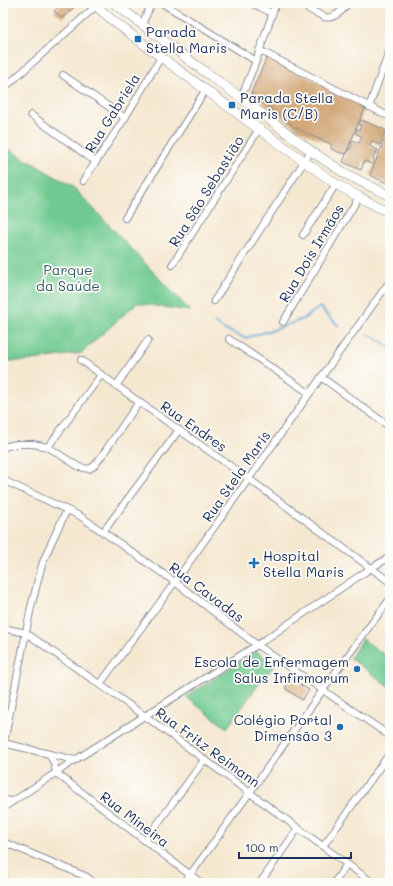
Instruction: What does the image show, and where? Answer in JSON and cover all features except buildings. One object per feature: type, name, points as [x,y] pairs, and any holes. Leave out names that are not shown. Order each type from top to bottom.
[{"type":"main road","points":[[114,3],[311,151],[346,174],[390,196]]},
{"type":"main road","points":[[95,4],[112,20],[161,57],[336,184],[390,213]]},
{"type":"street","points":[[142,24],[152,3]]},
{"type":"street","points":[[162,3],[256,61]]},
{"type":"street","points":[[251,3],[272,13]]},
{"type":"street","points":[[241,98],[256,61],[276,3]]},
{"type":"street","points":[[297,3],[328,18],[341,12],[348,3]]},
{"type":"street","points":[[3,89],[95,4]]},
{"type":"street","points":[[369,106],[390,49]]},
{"type":"street","points":[[259,50],[390,117]]},
{"type":"street","name":"Rua Gabriela","points":[[83,181],[125,118],[161,57]]},
{"type":"street","points":[[63,75],[125,118]]},
{"type":"street","points":[[124,218],[206,89]]},
{"type":"street","points":[[31,115],[96,162]]},
{"type":"street","name":"Rua São Sebastião","points":[[172,265],[259,129]]},
{"type":"street","points":[[214,301],[311,151]]},
{"type":"street","points":[[303,236],[336,184]]},
{"type":"street","name":"Rua Dois Irmãos","points":[[283,322],[359,197]]},
{"type":"street","name":"Rua Stela Maris","points":[[100,684],[175,582],[390,281]]},
{"type":"street","points":[[229,339],[309,393]]},
{"type":"street","points":[[116,386],[148,340]]},
{"type":"street","name":"Rua Endres","points":[[81,360],[249,478],[390,582]]},
{"type":"street","points":[[48,447],[101,375]]},
{"type":"street","points":[[321,377],[390,427]]},
{"type":"street","points":[[3,447],[17,444],[33,444],[48,447],[79,467],[89,469],[94,466],[101,457],[139,402]]},
{"type":"street","points":[[103,532],[179,430]]},
{"type":"street","name":"Rua Cavadas","points":[[3,480],[80,516],[175,582],[257,645],[390,736]]},
{"type":"street","points":[[67,510],[55,532],[42,566],[31,607],[3,744],[75,760]]},
{"type":"street","points":[[3,808],[75,760],[257,645],[371,568],[390,557]]},
{"type":"street","points":[[184,883],[324,690],[346,657],[390,599]]},
{"type":"street","points":[[3,628],[26,633]]},
{"type":"street","name":"Rua Fritz Reimann","points":[[26,633],[145,716],[373,883]]},
{"type":"street","points":[[323,846],[390,753]]},
{"type":"street","points":[[49,754],[54,763],[56,773]]},
{"type":"street","points":[[145,841],[204,760]]},
{"type":"street","name":"Rua Mineira","points":[[56,773],[201,883]]},
{"type":"street","points":[[3,800],[14,801]]},
{"type":"street","points":[[260,883],[298,828]]},
{"type":"street","points":[[3,842],[87,877],[94,883]]},
{"type":"street","points":[[334,883],[347,864]]},
{"type":"street","points":[[3,877],[5,883]]},
{"type":"green space","name":"Parque da Saúde","points":[[3,146],[73,187],[190,311],[137,303],[81,353],[25,361],[3,361]]},
{"type":"green space","points":[[363,639],[390,659],[390,687],[350,658]]},
{"type":"green space","points":[[256,651],[275,665],[261,681],[227,728],[186,697]]},
{"type":"waterway","points":[[215,323],[223,329],[245,338],[303,319],[320,307],[339,326]]},
{"type":"waterway","points":[[368,334],[390,348]]},
{"type":"place","name":"Parada Stella Maris","points":[[138,39]]},
{"type":"place","name":"Parada Stella Maris (C/B)","points":[[232,105]]},
{"type":"place","name":"Hospital Stella Maris","points":[[254,563]]},
{"type":"place","name":"Escola de Enfermagem Salus Infirmorum","points":[[357,669]]},
{"type":"place","name":"Colégio Portal Dimensão 3","points":[[340,727]]}]
